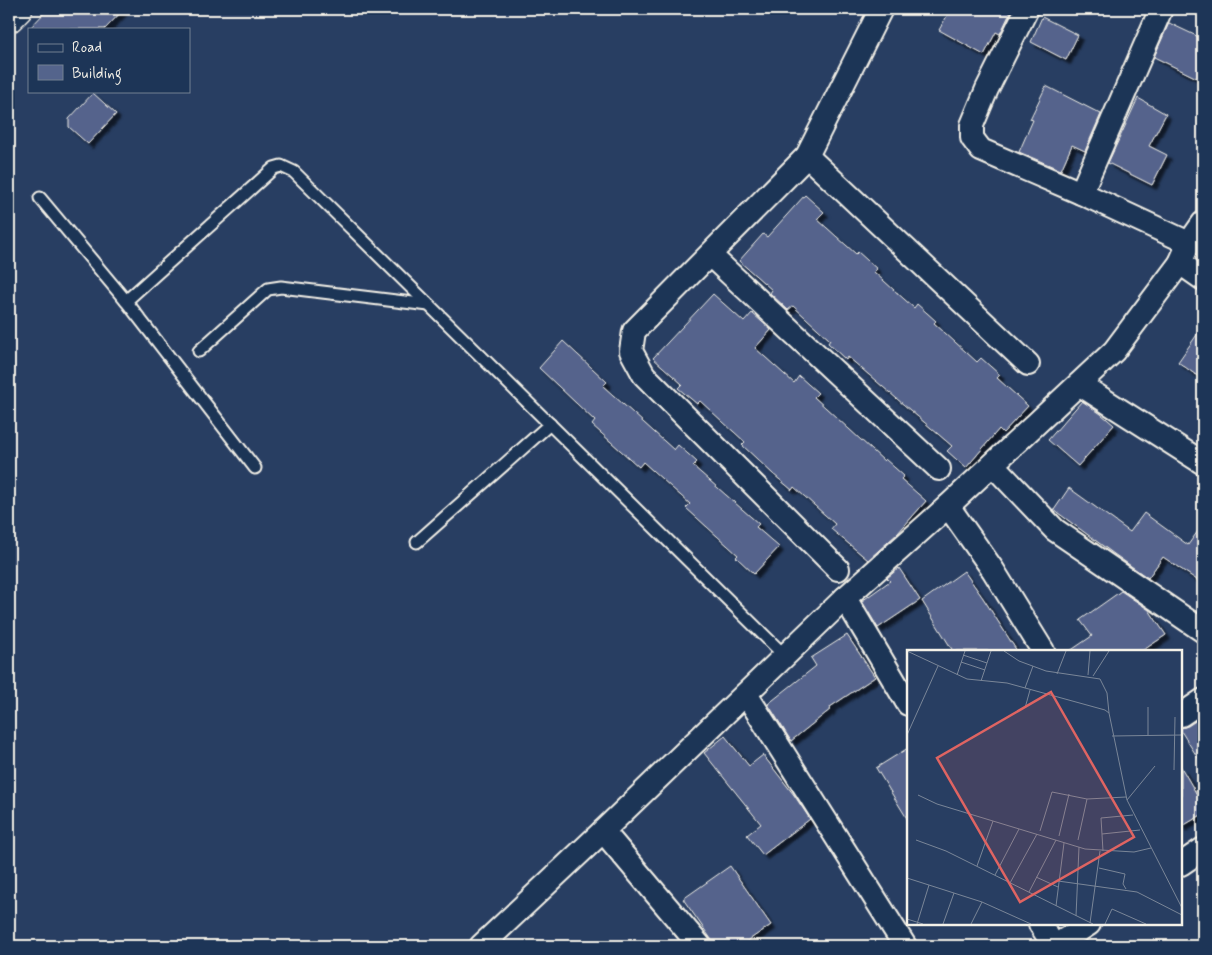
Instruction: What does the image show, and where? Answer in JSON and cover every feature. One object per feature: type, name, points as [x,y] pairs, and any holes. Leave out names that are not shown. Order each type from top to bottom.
[{"type":"main road","points":[[9,18],[18,9]]},
{"type":"street","points":[[838,570],[644,375],[631,351],[634,331],[807,156],[881,9]]},
{"type":"street","points":[[1028,9],[987,89],[972,125],[972,138],[981,150],[1081,193],[1185,253],[1203,279]]},
{"type":"street","points":[[1081,193],[1162,9]]},
{"type":"street","points":[[807,156],[1028,364]]},
{"type":"street","points":[[481,946],[844,598],[993,465],[1114,351],[1185,253],[1203,223]]},
{"type":"street","points":[[710,255],[939,469]]},
{"type":"street","points":[[1079,384],[1203,463]]},
{"type":"street","points":[[993,465],[1056,530],[1203,631]]},
{"type":"street","points":[[948,506],[993,570],[1042,650]]},
{"type":"street","points":[[844,598],[907,702]]},
{"type":"street","points":[[746,694],[905,946]]},
{"type":"street","points":[[1182,714],[1203,700]]},
{"type":"street","points":[[603,831],[700,946]]},
{"type":"street","points":[[1182,863],[1203,849]]},
{"type":"street","points":[[1041,925],[1054,946],[1087,925]]},
{"type":"lane","points":[[126,301],[274,168],[281,166],[294,172],[785,656]]},
{"type":"lane","points":[[40,198],[126,301],[255,468]]},
{"type":"lane","points":[[199,351],[268,289],[281,287],[429,305]]},
{"type":"lane","points":[[417,542],[550,424]]},
{"type":"building","points":[[48,9],[124,9],[106,28],[30,28]]},
{"type":"building","points":[[951,9],[1012,9],[1000,34],[996,32],[984,55],[939,30]]},
{"type":"building","points":[[1042,17],[1078,35],[1066,60],[1031,42]]},
{"type":"building","points":[[1169,23],[1203,39],[1203,81],[1154,57]]},
{"type":"building","points":[[1046,86],[1101,114],[1085,151],[1072,145],[1061,170],[1019,152],[1033,120],[1030,119]]},
{"type":"building","points":[[93,93],[116,114],[88,144],[69,127],[69,119]]},
{"type":"building","points":[[1138,98],[1166,114],[1149,146],[1167,155],[1152,185],[1108,163]]},
{"type":"building","points":[[805,195],[824,212],[817,219],[856,254],[858,252],[877,269],[874,272],[914,308],[917,304],[936,321],[934,323],[977,362],[981,358],[1000,375],[997,378],[1028,406],[1003,433],[999,429],[966,468],[947,451],[952,446],[848,357],[846,360],[828,343],[830,340],[793,306],[788,310],[770,293],[772,290],[739,261],[763,234],[767,237]]},
{"type":"building","points":[[713,294],[744,322],[752,313],[771,330],[755,348],[794,383],[799,376],[818,393],[814,397],[884,461],[885,459],[904,476],[901,479],[926,501],[898,533],[868,560],[831,529],[835,524],[794,487],[792,490],[773,474],[742,445],[745,442],[700,401],[697,404],[678,388],[682,384],[653,358]]},
{"type":"building","points":[[1203,326],[1203,380],[1178,362]]},
{"type":"building","points":[[563,341],[607,382],[603,386],[674,450],[678,445],[697,462],[693,466],[759,524],[756,527],[779,547],[754,574],[736,557],[738,555],[686,508],[690,504],[643,462],[639,467],[592,425],[595,421],[539,368]]},
{"type":"building","points":[[1082,401],[1114,425],[1078,466],[1048,440]]},
{"type":"building","points":[[1069,488],[1130,532],[1144,513],[1188,545],[1203,524],[1203,584],[1163,557],[1148,578],[1114,554],[1054,510]]},
{"type":"building","points":[[899,568],[920,600],[878,628],[862,601],[890,581],[887,578]]},
{"type":"building","points":[[964,571],[1016,650],[952,650],[922,601]]},
{"type":"building","points":[[1121,591],[1149,610],[1166,635],[1144,650],[1071,650],[1092,636],[1080,620]]},
{"type":"building","points":[[847,635],[875,677],[830,707],[831,709],[791,741],[768,704],[816,666],[811,658]]},
{"type":"building","points":[[1203,716],[1203,766],[1182,733],[1182,728]]},
{"type":"building","points":[[725,736],[749,766],[763,755],[810,819],[763,855],[747,835],[761,824],[704,753]]},
{"type":"building","points":[[907,749],[907,818],[876,768]]},
{"type":"building","points":[[1182,769],[1203,805],[1203,814],[1182,826]]},
{"type":"building","points":[[730,866],[771,925],[740,946],[716,946],[683,899]]}]
